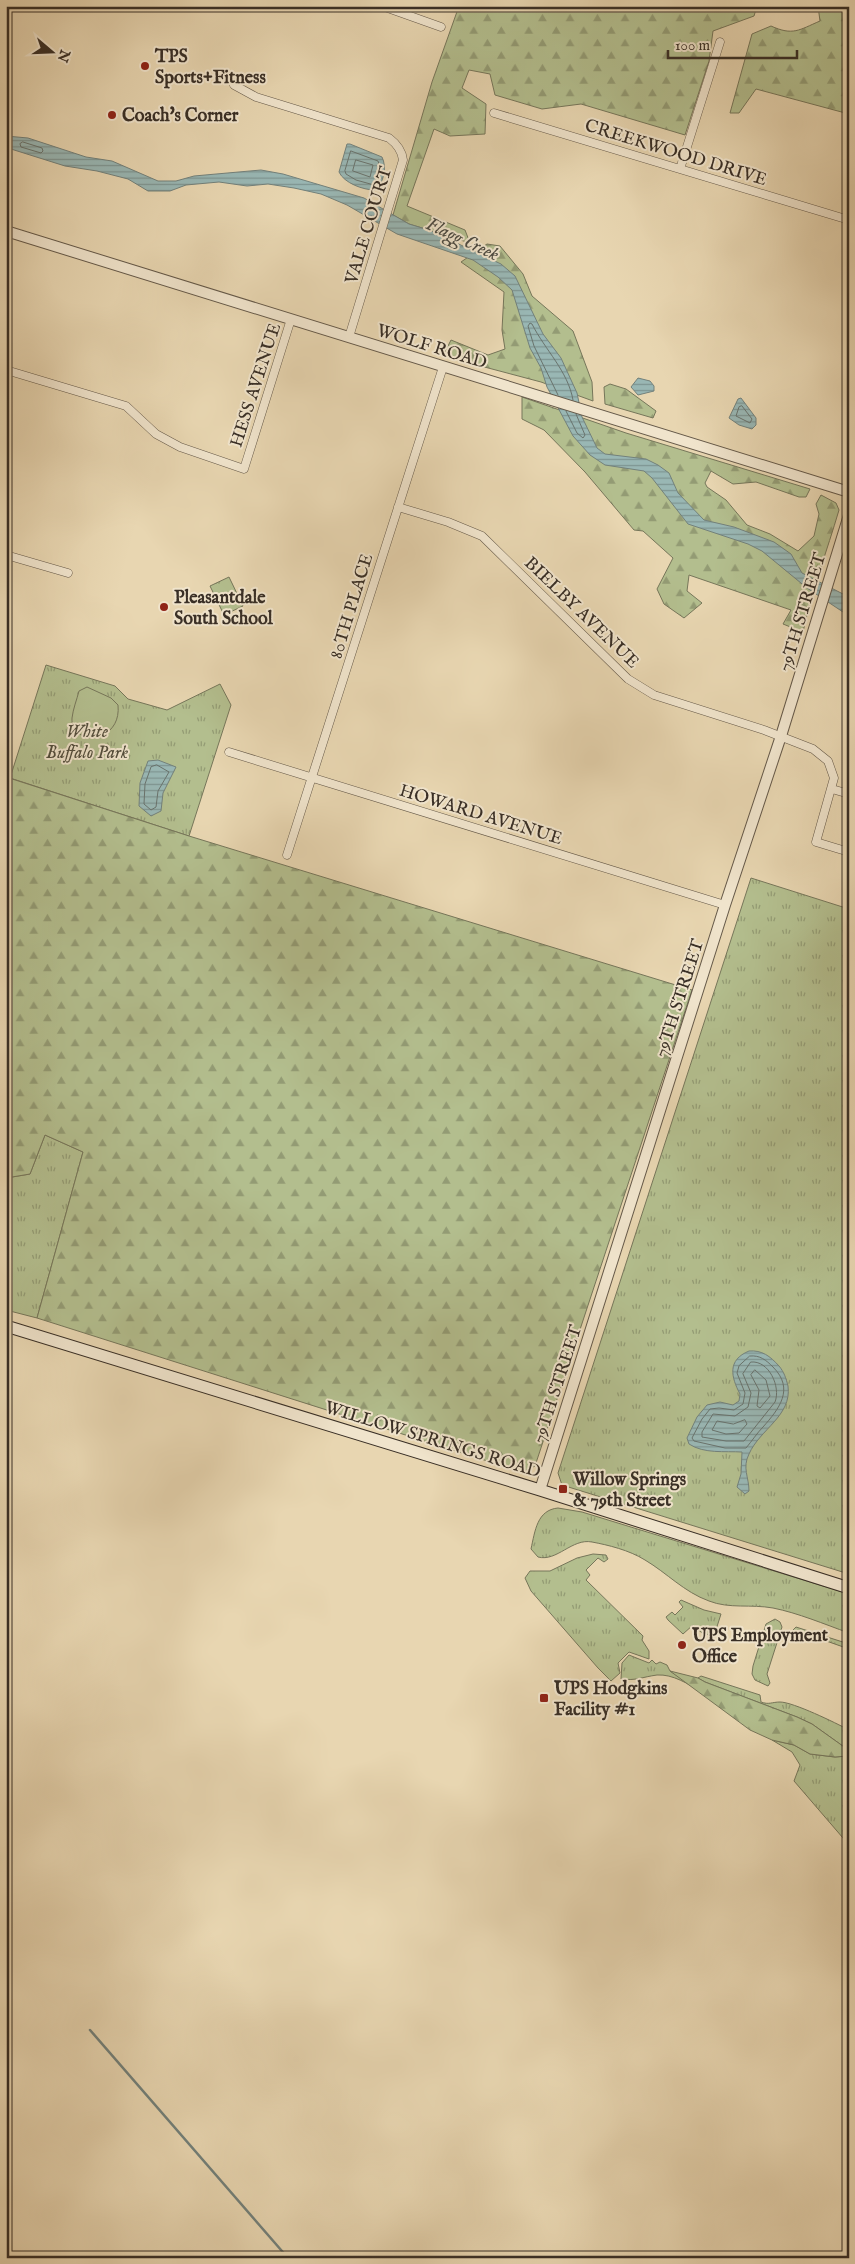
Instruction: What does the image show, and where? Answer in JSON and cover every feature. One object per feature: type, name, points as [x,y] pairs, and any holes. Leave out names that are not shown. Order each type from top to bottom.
[{"type":"main road","name":"WILLOW SPRINGS ROAD","points":[[6,1326],[540,1490],[849,1588]]},
{"type":"street","points":[[387,7],[441,26]]},
{"type":"street","points":[[680,169],[720,42]]},
{"type":"street","name":"VALE COURT","points":[[234,85],[256,97],[389,138],[395,142],[402,152],[403,160],[349,338]]},
{"type":"street","name":"CREEKWOOD DRIVE","points":[[494,113],[849,220]]},
{"type":"street","name":"WOLF ROAD","points":[[6,231],[849,492]]},
{"type":"street","name":"HESS AVENUE","points":[[6,370],[126,406],[156,434],[180,447],[244,469],[291,320]]},
{"type":"street","name":"80TH PLACE","points":[[287,855],[443,367]]},
{"type":"street","name":"BIELBY AVENUE","points":[[398,507],[448,522],[482,536],[628,679],[654,694],[781,736],[821,754],[832,768],[834,778],[832,789]]},
{"type":"street","name":"79TH STREET","points":[[540,1490],[725,905],[781,736],[849,515]]},
{"type":"street","points":[[6,555],[68,573]]},
{"type":"street","name":"HOWARD AVENUE","points":[[229,752],[725,905]]},
{"type":"street","points":[[849,794],[832,789],[816,842],[849,852]]},
{"type":"green space","points":[[459,6],[757,6],[754,16],[713,31],[709,61],[685,135],[581,104],[542,109],[495,95],[490,74],[469,70],[462,88],[486,104],[485,134],[450,136],[434,129],[407,206],[465,230],[470,243],[409,224],[393,215],[432,82]]},
{"type":"green space","points":[[818,6],[849,6],[849,114],[756,89],[739,113],[730,113],[752,34],[771,26],[785,31],[796,31],[807,27],[820,21]]},
{"type":"green space","points":[[487,244],[500,246],[523,274],[532,296],[573,331],[592,382],[593,401],[541,382],[443,356],[451,340],[488,355],[505,349],[502,330],[504,292],[461,262]]},
{"type":"green space","points":[[610,384],[626,389],[656,411],[653,418],[605,404],[604,387]]},
{"type":"green space","points":[[522,397],[626,433],[810,489],[806,497],[799,497],[756,482],[733,484],[711,471],[705,483],[707,487],[726,500],[747,525],[770,534],[798,551],[814,536],[819,514],[816,504],[821,495],[836,503],[839,510],[815,586],[803,632],[783,624],[791,610],[689,575],[687,591],[702,603],[684,618],[664,604],[657,589],[673,558],[643,531],[634,530],[585,472],[544,430],[522,419]]},
{"type":"green space","points":[[229,577],[243,606],[224,615],[210,586]]},
{"type":"green space","name":"White Buffalo Park","points":[[46,665],[115,686],[128,699],[167,710],[220,684],[231,705],[189,836],[10,778]]},
{"type":"green space","points":[[87,687],[111,698],[118,705],[117,718],[112,728],[105,734],[96,737],[87,737],[79,734],[74,727],[72,718],[79,691]]},
{"type":"green space","points":[[6,777],[189,836],[692,990],[535,1466],[522,1472],[37,1318],[83,1152],[45,1135],[30,1174],[6,1178]]},
{"type":"green space","points":[[751,878],[849,909],[849,1574],[562,1485],[558,1473]]},
{"type":"green space","points":[[45,1135],[83,1152],[37,1318],[6,1310],[6,1178],[30,1174]]},
{"type":"green space","points":[[558,1508],[582,1512],[849,1594],[849,1633],[782,1610],[765,1607],[732,1606],[709,1601],[684,1588],[639,1556],[605,1545],[592,1542],[578,1543],[552,1556],[538,1557],[531,1549],[538,1522],[545,1513]]},
{"type":"green space","points":[[593,1554],[606,1555],[608,1559],[604,1562],[598,1558],[586,1570],[590,1575],[586,1580],[643,1636],[642,1640],[649,1651],[649,1659],[629,1652],[618,1663],[620,1673],[611,1681],[531,1591],[525,1578],[530,1571],[550,1571],[577,1558]]},
{"type":"green space","points":[[681,1600],[704,1610],[721,1614],[714,1636],[702,1633],[693,1625],[683,1634],[668,1620],[666,1617],[672,1612],[675,1615],[683,1607],[679,1602]]},
{"type":"green space","points":[[775,1619],[780,1622],[782,1627],[767,1674],[770,1683],[768,1686],[755,1680],[752,1674],[766,1624]]},
{"type":"green space","points":[[796,1627],[849,1644],[849,1649],[798,1631],[795,1637],[791,1632]]},
{"type":"green space","points":[[629,1655],[649,1663],[652,1660],[656,1664],[660,1662],[667,1665],[670,1671],[702,1692],[680,1680],[663,1675],[621,1679],[622,1663]]},
{"type":"green space","points":[[670,1671],[698,1678],[812,1724],[847,1749],[848,1756],[835,1757],[810,1754],[794,1745],[772,1740],[750,1730]]},
{"type":"green space","points":[[701,1676],[760,1695],[761,1702],[780,1702],[794,1705],[849,1730],[849,1845],[794,1781],[800,1765],[792,1752],[772,1740],[794,1745],[810,1754],[835,1757],[848,1756],[847,1749],[812,1724],[705,1682],[698,1678]]},
{"type":"water","points":[[6,136],[28,138],[86,157],[112,161],[158,181],[176,181],[194,176],[261,170],[283,174],[364,198],[409,224],[429,230],[501,264],[515,276],[543,334],[561,358],[577,393],[582,417],[597,448],[605,454],[646,459],[658,465],[669,473],[678,493],[704,520],[734,527],[774,542],[791,554],[802,573],[843,594],[849,600],[849,616],[807,588],[762,551],[748,544],[688,524],[652,478],[644,471],[605,465],[590,455],[573,436],[547,387],[541,368],[530,348],[512,290],[498,277],[473,260],[397,234],[347,205],[321,194],[268,184],[247,186],[219,182],[186,185],[170,191],[148,191],[128,179],[97,171],[65,166],[11,149],[6,147]]},
{"type":"water","points":[[347,144],[382,157],[384,161],[384,175],[381,183],[375,190],[354,185],[341,176],[339,172]]},
{"type":"water","points":[[638,378],[650,381],[654,386],[654,391],[638,395],[631,387]]},
{"type":"water","points":[[741,398],[756,418],[756,425],[752,429],[739,425],[729,418],[738,399]]},
{"type":"water","points":[[158,760],[176,767],[163,793],[161,811],[151,816],[139,806],[140,783],[148,761]]},
{"type":"water","points":[[749,1351],[766,1354],[779,1366],[784,1373],[788,1386],[788,1397],[780,1414],[760,1437],[749,1454],[746,1468],[749,1491],[745,1494],[737,1487],[741,1474],[742,1452],[701,1449],[689,1444],[687,1438],[697,1417],[707,1405],[720,1402],[733,1405],[739,1401],[740,1394],[733,1375],[734,1364],[737,1359]]},
{"type":"waterway","points":[[90,2030],[288,2258]]},
{"type":"place","name":"TPS Sports+Fitness","points":[[145,66]]},
{"type":"place","name":"Coach's Corner","points":[[112,115]]},
{"type":"place","name":"Pleasantdale South School","points":[[164,607]]},
{"type":"place","name":"Willow Springs & 79th Street","points":[[563,1489]]},
{"type":"place","name":"UPS Employment Office","points":[[682,1645]]},
{"type":"place","name":"UPS Hodgkins Facility #1","points":[[544,1698]]},
{"type":"water label","name":"Flagg Creek","points":[[463,238]]}]
